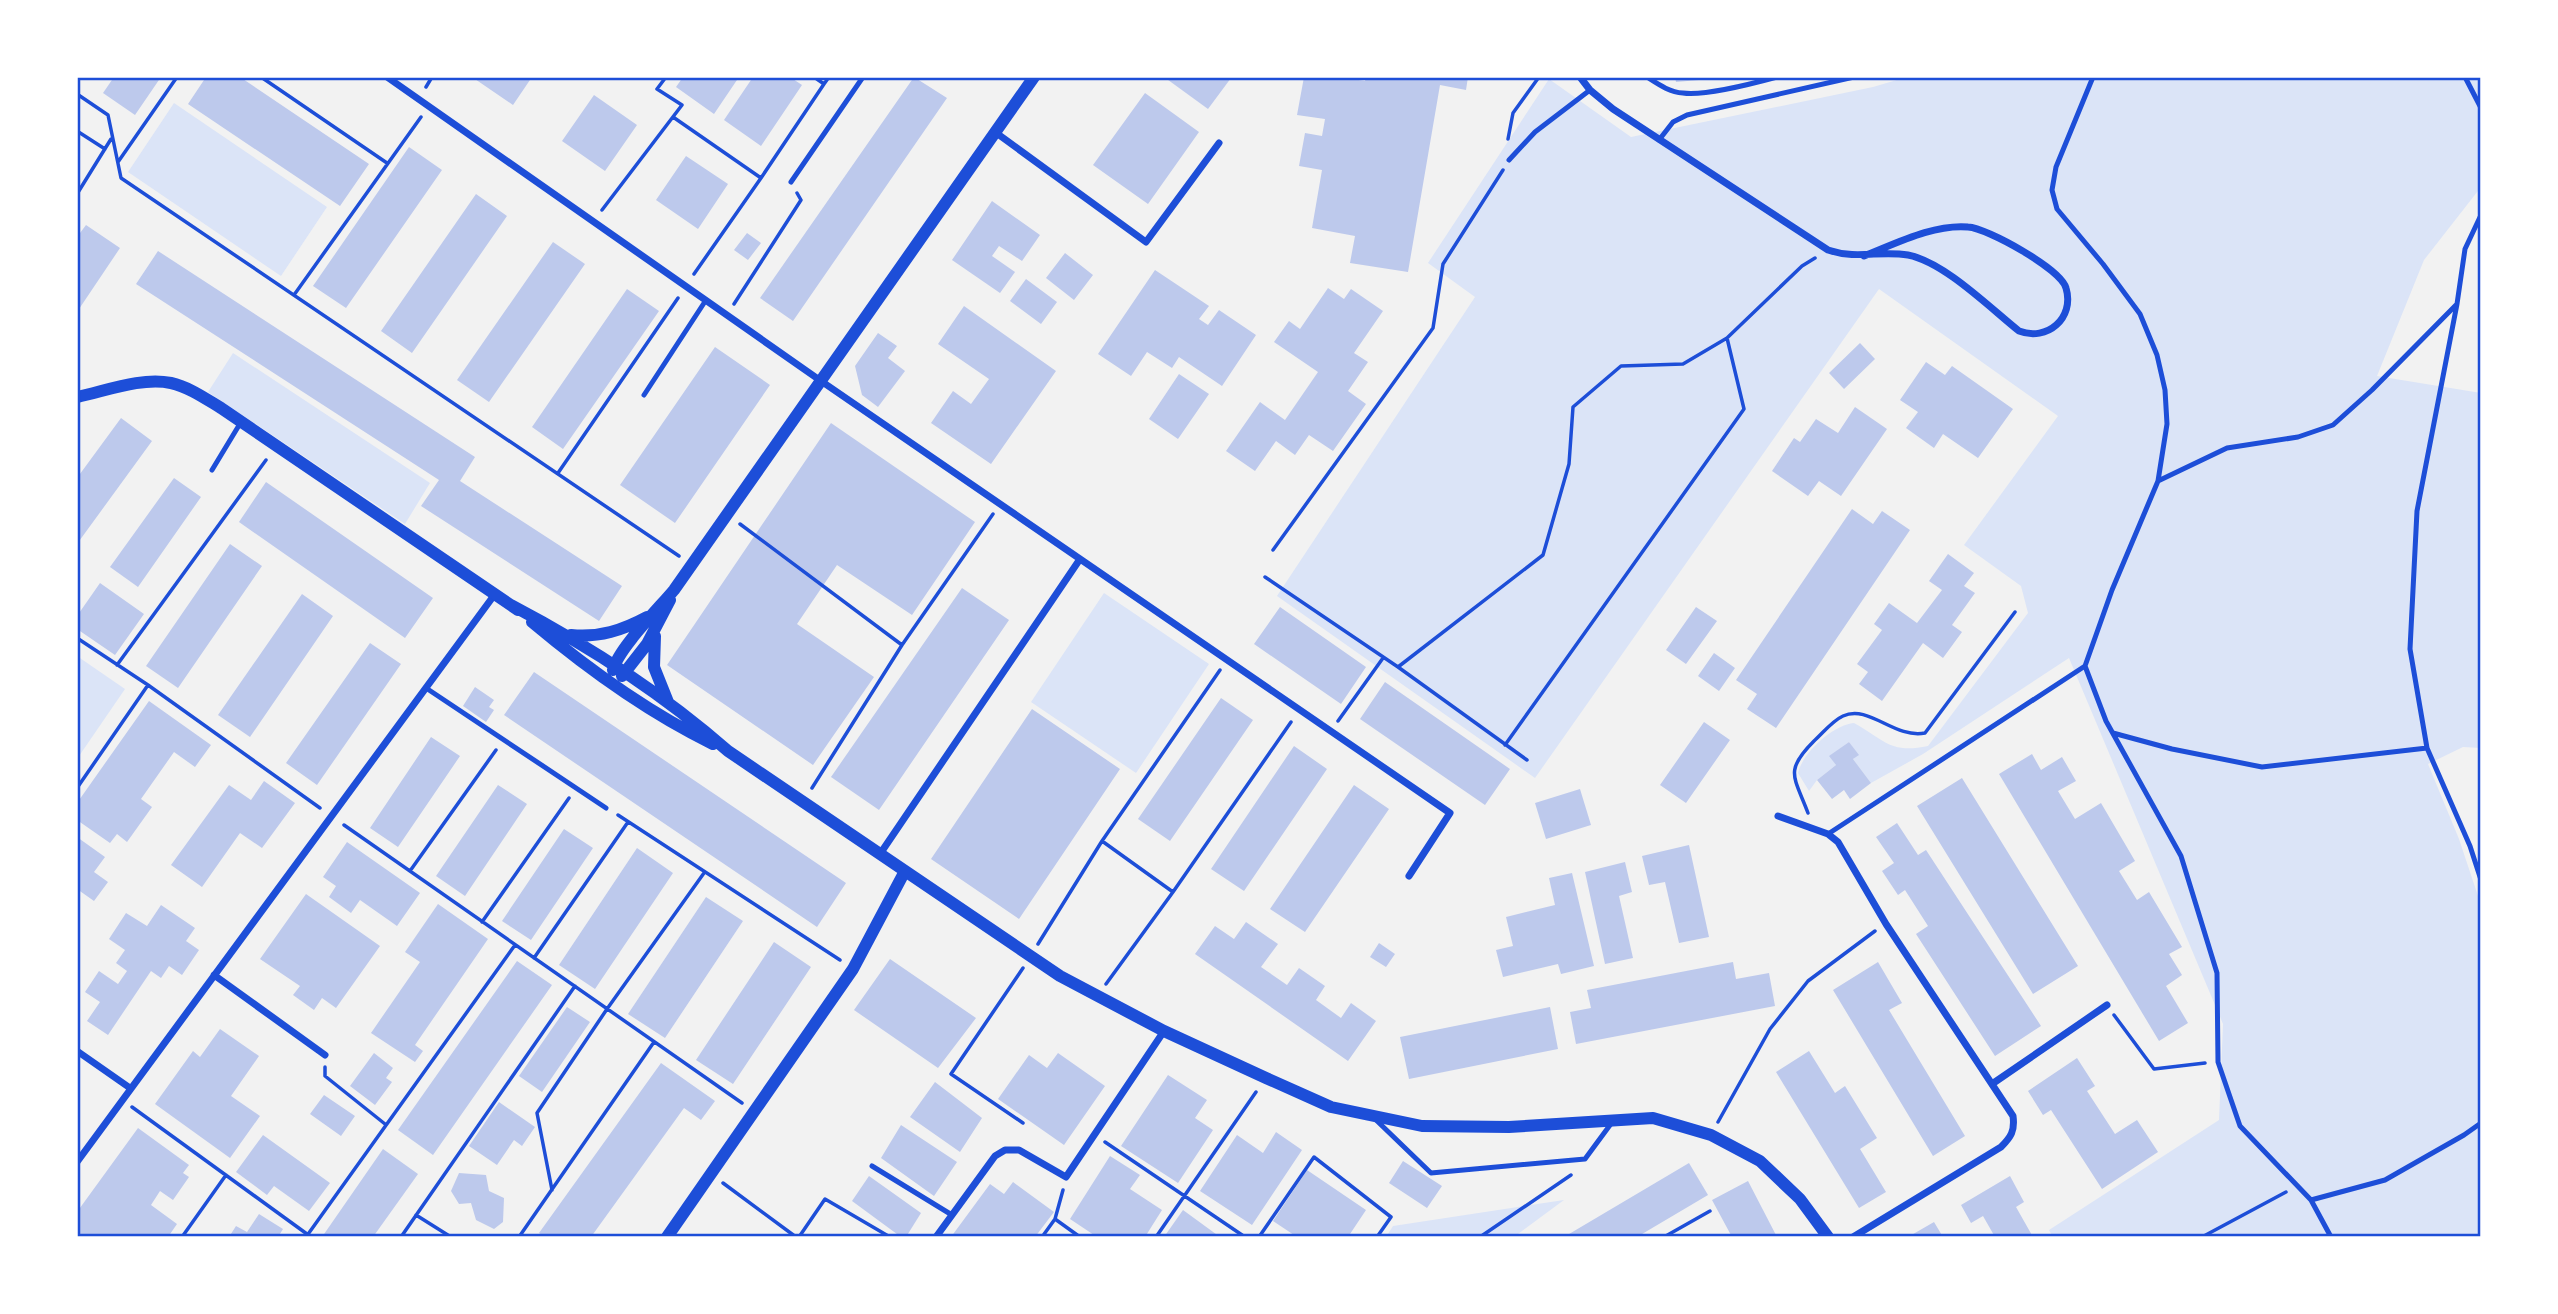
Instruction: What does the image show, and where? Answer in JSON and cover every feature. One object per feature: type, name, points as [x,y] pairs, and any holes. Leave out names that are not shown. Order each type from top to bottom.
[{"type":"street","points":[[387,77],[821,381],[1450,813],[1409,876]]},
{"type":"street","points":[[611,684],[614,665],[692,565],[1034,77]]},
{"type":"street","points":[[1580,77],[1590,90],[1613,109],[1828,250],[1846,256],[1864,256],[1907,255],[1926,260],[2019,331],[2032,336],[2048,332],[2061,321],[2067,305],[2066,288],[2059,275],[1985,231],[1967,227],[1947,228],[1864,256]]},
{"type":"street","points":[[995,132],[1146,242],[1219,143]]},
{"type":"street","points":[[77,397],[147,383],[171,383],[190,390],[242,422],[511,605],[611,684],[678,727],[728,751]]},
{"type":"street","points":[[880,854],[1080,559]]},
{"type":"street","points":[[611,684],[626,673],[657,627],[674,590]]},
{"type":"street","points":[[77,1162],[495,594]]},
{"type":"street","points":[[511,605],[567,635],[626,673],[668,702],[728,751],[1030,956],[1096,997],[1164,1031],[1331,1107],[1371,1116],[1422,1125],[1467,1128],[1653,1118],[1711,1135],[1760,1161],[1800,1199],[1828,1237]]},
{"type":"street","points":[[567,635],[584,637],[608,633],[632,625],[654,613]]},
{"type":"street","points":[[657,627],[654,667],[668,702]]},
{"type":"street","points":[[1778,817],[1828,834],[1838,842],[1885,924],[2013,1116],[2012,1137],[2001,1147],[1853,1237]]},
{"type":"street","points":[[667,1237],[853,969],[905,871]]},
{"type":"street","points":[[214,975],[325,1055]]},
{"type":"street","points":[[1993,1084],[2107,1005]]},
{"type":"street","points":[[936,1237],[995,1156],[1004,1150],[1019,1150],[1066,1177],[1164,1031]]},
{"type":"street","points":[[77,1051],[130,1088]]},
{"type":"lane","points":[[791,182],[863,77]]},
{"type":"lane","points":[[1647,77],[1667,89],[1685,94],[1777,77]]},
{"type":"lane","points":[[1659,140],[1673,122],[1687,115],[1854,77]]},
{"type":"lane","points":[[1828,834],[2085,666],[2112,590],[2158,481],[2167,424],[2165,390],[2157,355],[2140,314],[2057,209],[2052,190],[2056,167],[2094,77]]},
{"type":"lane","points":[[2465,77],[2481,107]]},
{"type":"lane","points":[[1509,160],[1535,132],[1590,90]]},
{"type":"lane","points":[[2481,215],[2465,248],[2457,304],[2417,511],[2410,649],[2427,748],[2470,846],[2481,880]]},
{"type":"lane","points":[[644,395],[706,300]]},
{"type":"lane","points":[[2158,481],[2227,448],[2298,437],[2333,425],[2372,390],[2457,304]]},
{"type":"lane","points":[[212,470],[242,422]]},
{"type":"lane","points":[[2085,666],[2106,721],[2181,856],[2217,972],[2218,1062],[2241,1126],[2311,1200],[2331,1237]]},
{"type":"lane","points":[[426,688],[606,808]]},
{"type":"lane","points":[[2113,733],[2172,749],[2262,767],[2427,748]]},
{"type":"lane","points":[[1371,1116],[1431,1173],[1585,1159],[1614,1120]]},
{"type":"lane","points":[[2311,1200],[2385,1180],[2481,1123]]},
{"type":"lane","points":[[872,1166],[952,1215]]},
{"type":"path","points":[[118,162],[177,77]]},
{"type":"path","points":[[261,77],[387,163]]},
{"type":"path","points":[[593,221],[682,106],[657,89],[666,77]]},
{"type":"path","points":[[814,77],[824,84]]},
{"type":"path","points":[[558,474],[829,77]]},
{"type":"path","points":[[1273,550],[1433,328],[1443,264],[1509,160],[1508,134],[1513,113],[1539,77]]},
{"type":"path","points":[[77,94],[108,115],[121,178],[692,565]]},
{"type":"path","points":[[294,295],[428,106]]},
{"type":"path","points":[[673,117],[761,178]]},
{"type":"path","points":[[77,131],[105,149]]},
{"type":"path","points":[[77,194],[113,137]]},
{"type":"path","points":[[727,315],[801,200],[791,182]]},
{"type":"path","points":[[1398,667],[1543,555],[1569,464],[1573,407],[1621,366],[1683,364],[1727,338],[1802,266],[1828,250]]},
{"type":"path","points":[[1505,745],[1744,409],[1727,338]]},
{"type":"path","points":[[117,665],[276,445]]},
{"type":"path","points":[[803,803],[902,645],[1000,504]]},
{"type":"path","points":[[727,515],[902,645]]},
{"type":"path","points":[[1265,578],[1398,667],[1527,760]]},
{"type":"path","points":[[1814,829],[1796,781],[1794,770],[1797,758],[1835,721],[1846,714],[1877,719],[1901,733],[1925,733],[2015,612]]},
{"type":"path","points":[[77,638],[148,685],[755,1112]]},
{"type":"path","points":[[1331,731],[1383,658]]},
{"type":"path","points":[[1023,1123],[951,1073],[1039,943],[1102,841],[1227,660]]},
{"type":"path","points":[[77,788],[148,685]]},
{"type":"path","points":[[1096,997],[1300,710]]},
{"type":"path","points":[[410,871],[503,740]]},
{"type":"path","points":[[482,922],[576,788]]},
{"type":"path","points":[[606,808],[853,969]]},
{"type":"path","points":[[534,958],[628,822]]},
{"type":"path","points":[[1102,841],[1173,892]]},
{"type":"path","points":[[552,1190],[537,1113],[704,873]]},
{"type":"path","points":[[1711,1135],[1770,1029],[1808,981],[1885,924]]},
{"type":"path","points":[[1039,943],[1049,949]]},
{"type":"path","points":[[121,1100],[307,1236],[515,944]]},
{"type":"path","points":[[1097,978],[1106,983]]},
{"type":"path","points":[[401,1237],[575,986]]},
{"type":"path","points":[[2107,1005],[2154,1069],[2218,1062]]},
{"type":"path","points":[[519,1237],[654,1042]]},
{"type":"path","points":[[325,1055],[325,1076],[385,1124]]},
{"type":"path","points":[[1156,1237],[1266,1078]]},
{"type":"path","points":[[1094,1135],[1245,1237]]},
{"type":"path","points":[[1259,1237],[1314,1157],[1391,1217],[1377,1237]]},
{"type":"path","points":[[1480,1237],[1487,1236],[1575,1172]]},
{"type":"path","points":[[710,1174],[798,1237],[825,1199],[890,1237]]},
{"type":"path","points":[[182,1237],[226,1175]]},
{"type":"path","points":[[1042,1237],[1055,1219],[1066,1177]]},
{"type":"path","points":[[2202,1237],[2297,1186]]},
{"type":"path","points":[[1664,1237],[1710,1211]]},
{"type":"path","points":[[416,1215],[451,1237]]},
{"type":"path","points":[[1055,1219],[1080,1237]]},
{"type":"shaded area","points":[[1907,77],[2481,77],[2481,187],[2424,260],[2377,376],[2481,393],[2481,748],[2463,747],[2428,764],[2459,839],[2481,905],[2481,1237],[2053,1237],[2049,1230],[2219,1120],[2223,1024],[2069,658],[1923,754],[1871,783],[1853,759],[1858,755],[1849,742],[1830,756],[1836,765],[1817,780],[1809,791],[1798,773],[1812,748],[1828,734],[1854,723],[1896,747],[1928,746],[2028,613],[2021,586],[1964,545],[2058,416],[1879,289],[1535,778],[1277,596],[1475,297],[1428,263],[1549,79],[1631,137],[1873,87]]},
{"type":"shaded area","points":[[174,103],[327,207],[281,276],[128,172]]},
{"type":"shaded area","points":[[233,353],[430,483],[405,524],[208,392]]},
{"type":"shaded area","points":[[1104,593],[1209,664],[1136,773],[1031,702]]},
{"type":"shaded area","points":[[77,656],[125,689],[77,759]]},
{"type":"shaded area","points":[[1564,1200],[1514,1237],[1386,1237],[1393,1226]]},
{"type":"building","points":[[114,77],[161,77],[135,115],[103,93]]},
{"type":"building","points":[[206,77],[240,77],[369,164],[340,206],[188,104]]},
{"type":"building","points":[[472,77],[532,77],[513,105]]},
{"type":"building","points":[[683,77],[739,77],[714,114],[676,87]]},
{"type":"building","points":[[753,77],[790,77],[802,85],[761,146],[724,120]]},
{"type":"building","points":[[914,77],[947,98],[793,321],[760,298]]},
{"type":"building","points":[[1164,77],[1229,77],[1231,78],[1208,109]]},
{"type":"building","points":[[1304,77],[1339,77],[1365,81],[1366,77],[1468,77],[1466,90],[1440,85],[1408,272],[1350,263],[1355,236],[1312,228],[1322,170],[1299,166],[1305,133],[1322,136],[1325,119],[1297,115]]},
{"type":"building","points":[[1675,77],[1698,77],[1699,80],[1676,82]]},
{"type":"building","points":[[1145,93],[1199,132],[1148,204],[1093,165]]},
{"type":"building","points":[[594,95],[637,125],[605,171],[562,141]]},
{"type":"building","points":[[409,147],[442,170],[346,308],[313,286]]},
{"type":"building","points":[[686,156],[728,184],[698,229],[656,200]]},
{"type":"building","points":[[476,194],[507,216],[412,353],[381,331]]},
{"type":"building","points":[[992,201],[1040,235],[1022,261],[999,246],[992,256],[1015,272],[1000,293],[952,260]]},
{"type":"building","points":[[86,225],[120,248],[77,312],[77,237]]},
{"type":"building","points":[[747,233],[761,243],[748,260],[734,250]]},
{"type":"building","points":[[553,242],[585,264],[489,402],[457,380]]},
{"type":"building","points":[[158,251],[475,457],[460,481],[622,586],[599,621],[421,506],[439,480],[136,284]]},
{"type":"building","points":[[1065,253],[1093,275],[1074,300],[1046,278]]},
{"type":"building","points":[[1155,270],[1209,306],[1199,319],[1208,325],[1219,310],[1256,335],[1222,386],[1179,357],[1172,368],[1147,352],[1131,376],[1098,354]]},
{"type":"building","points":[[1026,279],[1057,302],[1041,324],[1010,301]]},
{"type":"building","points":[[1328,288],[1344,299],[1351,289],[1383,311],[1354,353],[1368,362],[1348,391],[1366,404],[1333,451],[1309,435],[1295,455],[1276,441],[1255,471],[1226,451],[1260,402],[1285,420],[1318,372],[1274,342],[1289,321],[1300,329]]},
{"type":"building","points":[[627,289],[659,311],[563,449],[532,427]]},
{"type":"building","points":[[964,306],[1056,371],[991,464],[931,423],[953,391],[971,404],[989,379],[938,344]]},
{"type":"building","points":[[878,333],[897,346],[888,358],[905,371],[878,407],[862,395],[855,366]]},
{"type":"building","points":[[1860,343],[1875,359],[1844,389],[1829,373]]},
{"type":"building","points":[[715,347],[770,385],[675,523],[620,485]]},
{"type":"building","points":[[1926,362],[1945,375],[1952,366],[2013,409],[1978,458],[1943,434],[1934,448],[1906,428],[1918,412],[1900,400]]},
{"type":"building","points":[[1179,374],[1209,394],[1178,439],[1149,419]]},
{"type":"building","points":[[1855,407],[1887,429],[1841,496],[1819,481],[1808,496],[1772,471],[1794,438],[1800,442],[1816,419],[1838,433]]},
{"type":"building","points":[[121,418],[152,441],[77,544],[77,478]]},
{"type":"building","points":[[831,423],[975,522],[912,615],[837,565],[797,624],[874,677],[813,765],[667,665]]},
{"type":"building","points":[[174,478],[201,497],[138,587],[110,567]]},
{"type":"building","points":[[266,482],[433,598],[405,638],[239,522]]},
{"type":"building","points":[[1852,509],[1873,524],[1882,511],[1910,530],[1776,728],[1747,709],[1757,694],[1736,680]]},
{"type":"building","points":[[230,544],[262,566],[178,688],[146,666]]},
{"type":"building","points":[[1948,554],[1974,573],[1964,586],[1975,593],[1952,625],[1962,632],[1943,658],[1923,643],[1882,701],[1859,684],[1868,672],[1857,664],[1882,630],[1874,624],[1889,603],[1917,623],[1942,590],[1929,581]]},
{"type":"building","points":[[100,583],[144,614],[115,655],[77,629],[77,616]]},
{"type":"building","points":[[962,588],[1009,620],[879,810],[831,777]]},
{"type":"building","points":[[302,594],[333,616],[250,737],[218,715]]},
{"type":"building","points":[[1280,607],[1366,667],[1341,704],[1254,644]]},
{"type":"building","points":[[1696,607],[1717,621],[1686,664],[1666,650]]},
{"type":"building","points":[[370,643],[401,664],[317,785],[286,763]]},
{"type":"building","points":[[1714,653],[1735,668],[1719,691],[1698,676]]},
{"type":"building","points":[[534,672],[846,883],[817,927],[504,715]]},
{"type":"building","points":[[1385,682],[1510,769],[1485,805],[1360,719]]},
{"type":"building","points":[[475,687],[494,700],[489,707],[494,710],[486,722],[463,706]]},
{"type":"building","points":[[1221,698],[1253,720],[1170,841],[1138,819]]},
{"type":"building","points":[[149,701],[211,745],[195,767],[174,752],[141,799],[152,807],[127,842],[117,834],[110,843],[77,820],[77,803]]},
{"type":"building","points":[[1032,709],[1120,769],[1019,919],[931,859]]},
{"type":"building","points":[[1704,722],[1730,740],[1686,803],[1660,785]]},
{"type":"building","points":[[431,737],[460,756],[398,847],[370,828]]},
{"type":"building","points":[[1849,742],[1859,755],[1853,759],[1871,783],[1850,799],[1844,790],[1832,799],[1817,780],[1836,765],[1829,756]]},
{"type":"building","points":[[1294,746],[1327,769],[1244,891],[1211,869]]},
{"type":"building","points":[[2032,754],[2041,770],[2062,757],[2076,781],[2058,791],[2075,819],[2101,803],[2135,861],[2119,871],[2137,900],[2149,892],[2182,947],[2169,954],[2182,975],[2166,986],[2188,1023],[2159,1041],[1999,774]]},
{"type":"building","points":[[1962,778],[2078,966],[2033,994],[1917,806]]},
{"type":"building","points":[[264,781],[295,803],[262,848],[240,833],[202,887],[171,865],[229,785],[251,800]]},
{"type":"building","points":[[498,785],[527,804],[465,896],[436,876]]},
{"type":"building","points":[[1354,785],[1389,809],[1305,932],[1270,909]]},
{"type":"building","points":[[1580,789],[1591,825],[1546,839],[1535,803]]},
{"type":"building","points":[[1897,823],[1918,855],[1926,850],[2041,1026],[1995,1056],[1916,934],[1928,926],[1905,890],[1898,895],[1882,871],[1894,863],[1876,837]]},
{"type":"building","points":[[564,829],[593,848],[531,940],[502,921]]},
{"type":"building","points":[[77,837],[105,857],[94,872],[108,882],[94,901],[77,889]]},
{"type":"building","points":[[347,842],[420,893],[397,926],[360,900],[351,913],[329,897],[336,886],[323,877]]},
{"type":"building","points":[[1689,845],[1709,937],[1679,943],[1665,882],[1649,885],[1642,856]]},
{"type":"building","points":[[637,848],[673,873],[595,989],[559,965]]},
{"type":"building","points":[[1625,862],[1632,892],[1619,896],[1633,958],[1605,964],[1585,872]]},
{"type":"building","points":[[1572,873],[1594,966],[1561,974],[1558,964],[1503,977],[1496,950],[1513,946],[1506,917],[1555,905],[1549,878]]},
{"type":"building","points":[[306,894],[380,946],[336,1008],[322,998],[314,1010],[293,995],[300,986],[260,959]]},
{"type":"building","points":[[706,897],[743,921],[665,1038],[628,1014]]},
{"type":"building","points":[[438,904],[488,939],[415,1045],[423,1051],[415,1062],[371,1033],[420,962],[405,952]]},
{"type":"building","points":[[161,905],[195,928],[186,941],[199,950],[182,975],[169,966],[161,978],[151,971],[108,1035],[87,1021],[100,1002],[85,992],[99,971],[118,984],[127,971],[116,963],[125,950],[109,939],[126,913],[147,926]]},
{"type":"building","points":[[1246,922],[1278,944],[1261,967],[1287,985],[1299,968],[1325,986],[1316,1000],[1341,1018],[1351,1003],[1376,1021],[1348,1061],[1195,954],[1215,926],[1234,939]]},
{"type":"building","points":[[774,942],[811,967],[733,1084],[696,1060]]},
{"type":"building","points":[[1379,943],[1395,954],[1386,967],[1370,957]]},
{"type":"building","points":[[890,959],[976,1018],[938,1068],[854,1010]]},
{"type":"building","points":[[517,961],[552,985],[433,1155],[398,1130]]},
{"type":"building","points":[[1733,962],[1736,979],[1769,973],[1775,1006],[1576,1044],[1570,1012],[1591,1008],[1587,990]]},
{"type":"building","points":[[1878,962],[1902,1003],[1889,1010],[1965,1136],[1933,1156],[1833,990]]},
{"type":"building","points":[[567,1007],[590,1022],[542,1092],[519,1076]]},
{"type":"building","points":[[1550,1007],[1558,1049],[1409,1079],[1400,1037]]},
{"type":"building","points":[[220,1029],[259,1056],[231,1096],[260,1116],[230,1158],[155,1104],[193,1051],[200,1057]]},
{"type":"building","points":[[1809,1051],[1835,1093],[1845,1086],[1877,1138],[1860,1149],[1886,1192],[1859,1208],[1776,1072]]},
{"type":"building","points":[[374,1053],[393,1068],[386,1078],[392,1082],[375,1105],[350,1086]]},
{"type":"building","points":[[1058,1053],[1105,1086],[1064,1145],[998,1099],[1029,1055],[1047,1068]]},
{"type":"building","points":[[2077,1058],[2095,1086],[2087,1091],[2115,1134],[2137,1120],[2158,1152],[2102,1189],[2051,1110],[2043,1115],[2028,1091]]},
{"type":"building","points":[[661,1063],[715,1101],[701,1120],[684,1108],[591,1237],[545,1237],[539,1233]]},
{"type":"building","points":[[1168,1075],[1207,1100],[1195,1118],[1213,1130],[1178,1183],[1121,1146]]},
{"type":"building","points":[[935,1082],[982,1118],[960,1152],[910,1117]]},
{"type":"building","points":[[324,1095],[355,1116],[341,1136],[310,1114]]},
{"type":"building","points":[[499,1102],[535,1127],[522,1146],[514,1140],[497,1165],[469,1146]]},
{"type":"building","points":[[901,1125],[957,1162],[934,1196],[881,1158]]},
{"type":"building","points":[[138,1128],[189,1165],[183,1173],[189,1177],[173,1200],[160,1191],[151,1205],[177,1224],[168,1237],[77,1237],[77,1212]]},
{"type":"building","points":[[1276,1132],[1302,1150],[1252,1225],[1200,1191],[1237,1135],[1263,1153]]},
{"type":"building","points":[[263,1135],[330,1183],[309,1211],[274,1186],[267,1195],[236,1172]]},
{"type":"building","points":[[383,1149],[418,1174],[373,1237],[322,1237]]},
{"type":"building","points":[[1110,1156],[1140,1175],[1130,1189],[1162,1210],[1145,1237],[1097,1237],[1070,1219]]},
{"type":"building","points":[[1403,1161],[1442,1186],[1427,1208],[1389,1183]]},
{"type":"building","points":[[1689,1163],[1708,1195],[1637,1237],[1564,1237]]},
{"type":"building","points":[[1307,1170],[1366,1210],[1348,1237],[1297,1237],[1273,1221]]},
{"type":"building","points":[[459,1173],[486,1175],[489,1191],[504,1198],[503,1222],[494,1229],[476,1220],[471,1203],[459,1204],[451,1191]]},
{"type":"building","points":[[869,1176],[921,1213],[906,1237],[901,1237],[852,1201]]},
{"type":"building","points":[[2010,1176],[2024,1202],[2016,1207],[2033,1237],[1995,1237],[1983,1216],[1971,1223],[1961,1205]]},
{"type":"building","points":[[1748,1181],[1777,1237],[1732,1237],[1712,1200]]},
{"type":"building","points":[[1013,1182],[1054,1212],[1035,1237],[951,1237],[990,1184],[1004,1194]]},
{"type":"building","points":[[1183,1210],[1220,1237],[1164,1237]]},
{"type":"building","points":[[259,1214],[283,1229],[278,1237],[229,1237],[236,1226],[247,1232]]},
{"type":"building","points":[[1934,1222],[1943,1237],[1908,1237]]}]
